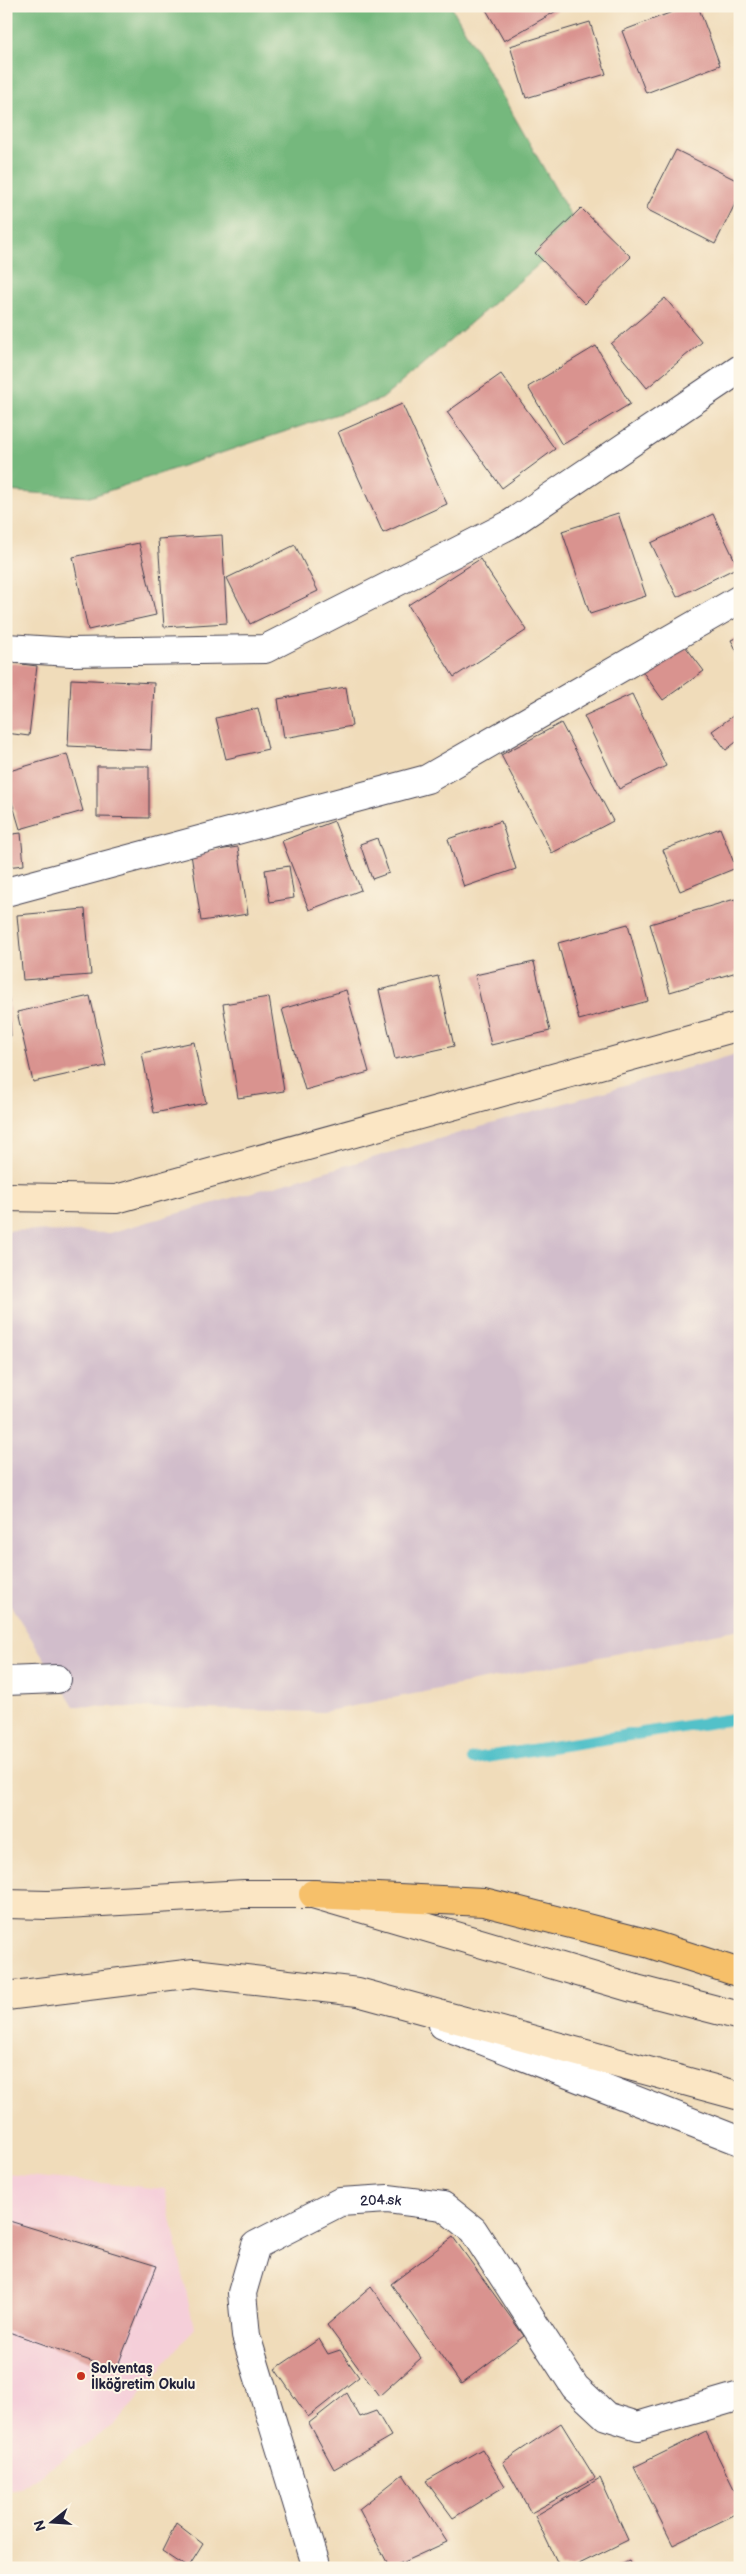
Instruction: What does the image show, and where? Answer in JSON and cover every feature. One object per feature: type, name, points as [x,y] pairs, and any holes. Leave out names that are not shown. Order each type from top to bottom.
[{"type":"highway","points":[[314,1894],[484,1902],[650,1944],[740,1972]]},
{"type":"street","points":[[6,648],[72,652],[265,648],[509,525],[740,369]]},
{"type":"street","points":[[6,892],[427,779],[740,599]]},
{"type":"street","points":[[6,1197],[116,1199],[740,1026]]},
{"type":"street","points":[[6,1681],[57,1679]]},
{"type":"street","points":[[6,1904],[48,1905],[245,1894],[314,1894],[636,1989],[740,2016]]},
{"type":"street","points":[[6,1996],[194,1973],[358,1992],[740,2096]]},
{"type":"street","points":[[358,1992],[740,2141]]},
{"type":"street","name":"204.sk","points":[[316,2568],[246,2336],[242,2293],[256,2246],[340,2202],[388,2199],[443,2206],[473,2230],[575,2387],[606,2416],[638,2426],[740,2396]]},
{"type":"shaded area","points":[[740,1053],[740,1629],[323,1712],[74,1706],[6,1598],[6,1230],[109,1233]]},
{"type":"shaded area","name":"Solventaş İlköğretim Okulu","points":[[6,2174],[165,2189],[194,2328],[116,2424],[19,2489],[6,2491]]},
{"type":"green space","points":[[6,6],[451,6],[579,230],[382,399],[90,497],[6,491]]},
{"type":"building","points":[[484,6],[565,6],[504,41]]},
{"type":"building","points":[[688,6],[698,6],[720,65],[646,93],[622,31]]},
{"type":"building","points":[[590,22],[606,74],[526,98],[510,46]]},
{"type":"building","points":[[676,150],[740,182],[740,194],[715,244],[646,209]]},
{"type":"building","points":[[581,208],[631,257],[585,304],[535,253]]},
{"type":"building","points":[[665,298],[702,342],[647,388],[611,344]]},
{"type":"building","points":[[596,346],[630,404],[562,445],[528,387]]},
{"type":"building","points":[[501,374],[555,449],[502,488],[447,412]]},
{"type":"building","points":[[402,404],[447,504],[383,533],[338,432]]},
{"type":"building","points":[[618,513],[646,596],[590,614],[562,531]]},
{"type":"building","points":[[713,514],[738,567],[677,597],[651,543]]},
{"type":"building","points":[[222,535],[227,623],[164,627],[158,539]]},
{"type":"building","points":[[139,543],[156,615],[88,630],[73,557]]},
{"type":"building","points":[[295,545],[318,591],[250,624],[227,578]]},
{"type":"building","points":[[480,559],[527,630],[454,677],[408,605]]},
{"type":"building","points":[[740,636],[740,657],[731,640]]},
{"type":"building","points":[[682,642],[704,671],[663,700],[642,671]]},
{"type":"building","points":[[6,662],[37,666],[29,736],[6,733]]},
{"type":"building","points":[[71,679],[154,683],[151,750],[68,746]]},
{"type":"building","points":[[346,687],[352,726],[284,738],[278,699]]},
{"type":"building","points":[[632,694],[666,766],[619,789],[584,716]]},
{"type":"building","points":[[258,708],[268,749],[226,759],[216,718]]},
{"type":"building","points":[[740,711],[740,739],[726,750],[712,731]]},
{"type":"building","points":[[561,723],[613,821],[552,853],[501,755]]},
{"type":"building","points":[[67,754],[83,811],[20,829],[6,782],[6,772]]},
{"type":"building","points":[[97,766],[149,766],[149,818],[97,817]]},
{"type":"building","points":[[334,821],[361,890],[309,910],[282,841]]},
{"type":"building","points":[[501,821],[516,869],[464,887],[448,839]]},
{"type":"building","points":[[720,828],[736,868],[680,891],[663,850]]},
{"type":"building","points":[[21,833],[24,865],[6,867],[6,835]]},
{"type":"building","points":[[377,838],[389,873],[372,879],[360,844]]},
{"type":"building","points":[[238,847],[248,914],[201,921],[191,854]]},
{"type":"building","points":[[289,866],[294,898],[270,902],[265,870]]},
{"type":"building","points":[[735,899],[740,915],[740,971],[670,992],[650,924]]},
{"type":"building","points":[[85,909],[91,975],[23,980],[17,915]]},
{"type":"building","points":[[628,924],[648,1001],[579,1020],[558,943]]},
{"type":"building","points":[[534,962],[550,1031],[491,1045],[475,975]]},
{"type":"building","points":[[438,976],[454,1046],[395,1059],[379,990]]},
{"type":"building","points":[[6,989],[8,989],[11,1036],[6,1037]]},
{"type":"building","points":[[346,990],[369,1072],[305,1090],[282,1009]]},
{"type":"building","points":[[90,996],[106,1066],[33,1082],[17,1012]]},
{"type":"building","points":[[269,997],[284,1091],[238,1098],[223,1004]]},
{"type":"building","points":[[194,1042],[206,1103],[154,1113],[142,1053]]},
{"type":"building","points":[[6,2220],[157,2266],[116,2370],[6,2331]]},
{"type":"building","points":[[453,2237],[524,2336],[461,2384],[391,2284]]},
{"type":"building","points":[[371,2287],[421,2358],[379,2396],[327,2325]]},
{"type":"building","points":[[319,2339],[328,2354],[340,2350],[359,2377],[308,2417],[275,2369]]},
{"type":"building","points":[[347,2393],[360,2417],[376,2411],[391,2436],[334,2469],[309,2423]]},
{"type":"building","points":[[561,2423],[595,2478],[531,2513],[503,2462]]},
{"type":"building","points":[[706,2432],[740,2501],[740,2512],[673,2545],[634,2467]]},
{"type":"building","points":[[482,2449],[505,2486],[453,2518],[426,2481]]},
{"type":"building","points":[[403,2474],[447,2542],[390,2568],[359,2509]]},
{"type":"building","points":[[600,2478],[628,2540],[571,2568],[560,2568],[535,2516]]},
{"type":"building","points":[[176,2523],[203,2544],[188,2568],[162,2551]]},
{"type":"building","points":[[629,2561],[632,2568],[614,2568]]},
{"type":"waterway","points":[[473,1759],[740,1718]]},
{"type":"place","name":"Solventaş İlköğretim Okulu","points":[[81,2376]]}]
